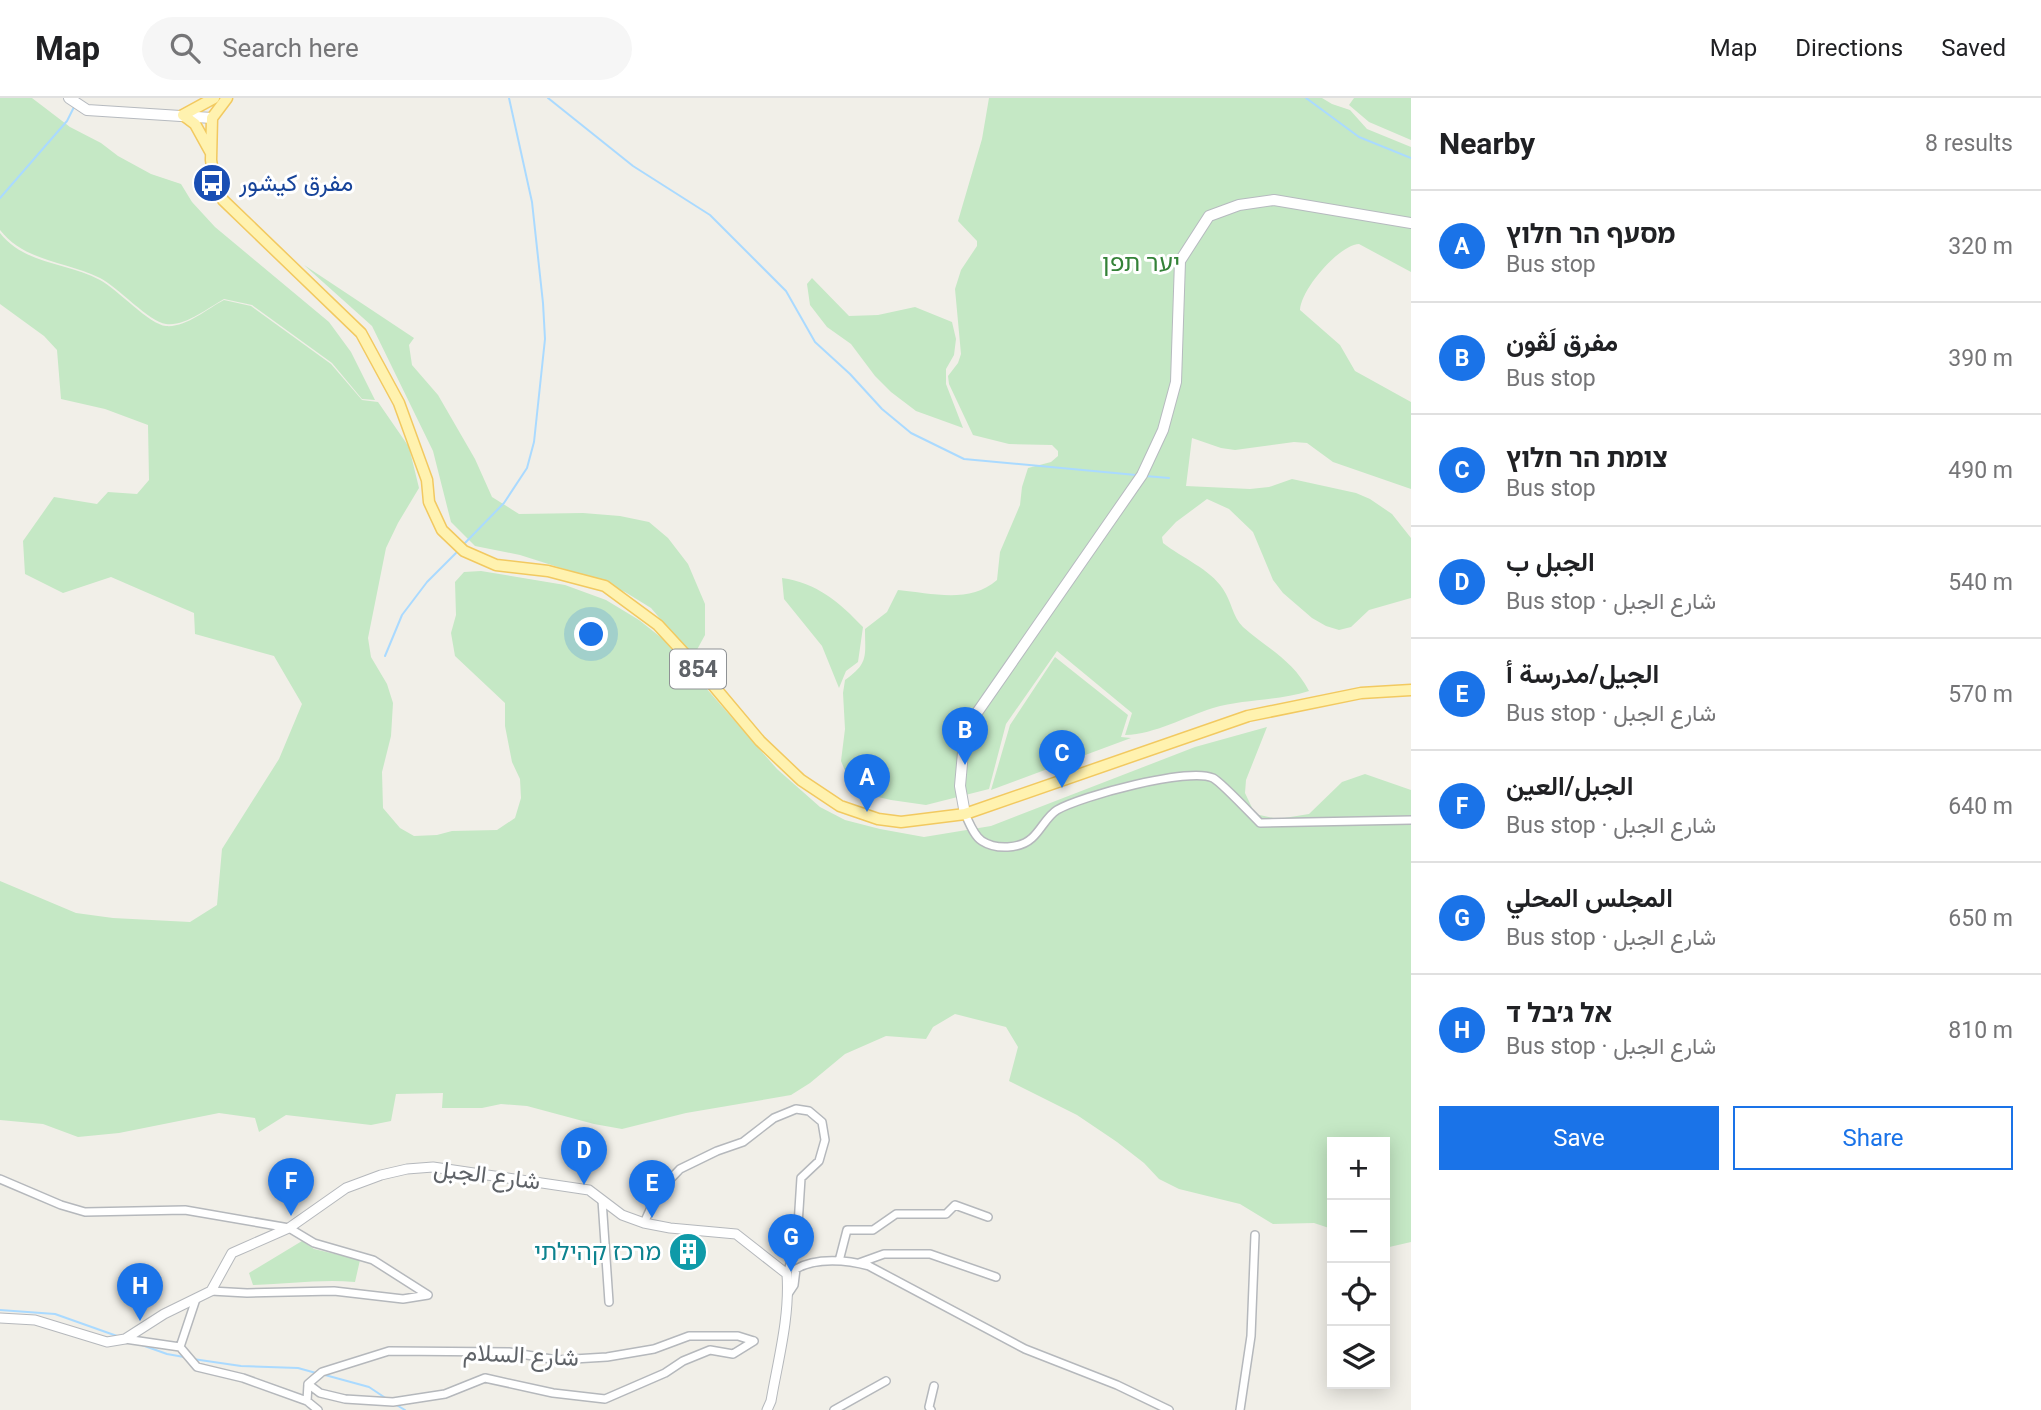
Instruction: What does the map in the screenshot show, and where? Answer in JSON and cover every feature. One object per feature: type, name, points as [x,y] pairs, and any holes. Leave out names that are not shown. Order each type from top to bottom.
[{"type":"main road","points":[[69,98],[87,110],[212,118],[227,98]]},
{"type":"main road","points":[[183,115],[214,98]]},
{"type":"main road","points":[[183,115],[195,124],[212,153]]},
{"type":"main road","name":"854","points":[[212,118],[214,179],[223,200],[361,333],[399,403],[427,480],[429,502],[442,530],[464,551],[496,565],[548,571],[605,586],[658,625],[760,741],[801,780],[840,806],[878,819],[901,821],[964,814],[1248,716],[1361,693],[1411,690]]},
{"type":"main road","points":[[964,814],[960,786],[965,730],[1142,475],[1163,430],[1176,382],[1180,261],[1209,216],[1239,205],[1274,200],[1411,223]]},
{"type":"street","points":[[964,814],[982,841],[1006,848],[1030,840],[1056,811],[1085,799],[1182,776],[1213,778],[1260,823],[1411,820]]},
{"type":"street","points":[[644,1223],[657,1192],[680,1169],[717,1151],[743,1143],[774,1118],[796,1109],[809,1111],[822,1122],[825,1140],[819,1161],[801,1178],[797,1241],[786,1274],[788,1294],[785,1328],[767,1410]]},
{"type":"street","name":"شارع الجبل","points":[[211,1291],[232,1253],[289,1228],[346,1188],[381,1175],[433,1167],[589,1190],[622,1214],[644,1223],[736,1234],[786,1274]]},
{"type":"street","points":[[0,1179],[61,1205],[85,1212],[186,1210],[289,1228],[314,1243],[373,1260],[429,1295],[403,1299],[334,1291],[211,1291],[164,1314],[125,1339]]},
{"type":"street","points":[[602,1200],[609,1302]]},
{"type":"street","points":[[839,1261],[847,1230],[873,1230],[896,1214],[946,1214],[955,1205],[988,1217]]},
{"type":"street","points":[[1240,1410],[1251,1336],[1255,1235]]},
{"type":"street","points":[[859,1263],[884,1254],[930,1254],[996,1277]]},
{"type":"street","points":[[788,1294],[794,1285],[796,1269],[803,1265],[839,1261],[869,1266],[1025,1349],[1117,1384],[1169,1410]]},
{"type":"street","points":[[180,1348],[196,1299]]},
{"type":"street","points":[[0,1318],[35,1320],[107,1342],[125,1339],[180,1348],[197,1367],[243,1378],[307,1401],[318,1410]]},
{"type":"street","name":"شارع السلام","points":[[689,1336],[738,1336],[754,1341],[733,1354],[710,1350],[605,1399],[553,1393],[485,1378],[445,1394],[393,1402],[345,1399],[320,1393],[308,1384],[322,1372],[388,1351],[509,1352],[558,1360],[654,1349],[689,1336]]},
{"type":"street","points":[[834,1410],[886,1381]]},
{"type":"street","points":[[307,1401],[308,1384]]},
{"type":"street","points":[[931,1410],[929,1407],[934,1386]]},
{"type":"green space","points":[[0,98],[32,98],[70,127],[101,143],[118,156],[151,174],[181,184],[192,202],[215,227],[329,322],[351,352],[375,400],[362,399],[332,363],[252,305],[224,299],[188,320],[166,324],[151,317],[100,278],[34,255],[10,241],[0,230]]},
{"type":"green space","name":"יער תפן","points":[[989,98],[1322,98],[1350,110],[1367,129],[1411,147],[1411,272],[1359,244],[1351,246],[1332,260],[1314,280],[1300,310],[1340,345],[1355,371],[1411,402],[1411,489],[1333,462],[1307,443],[1294,442],[1235,450],[1192,438],[1186,486],[1250,489],[1269,487],[1292,479],[1356,493],[1370,499],[1392,514],[1411,538],[1411,598],[1369,610],[1351,627],[1339,630],[1326,626],[1312,618],[1283,593],[1273,580],[1253,532],[1229,509],[1207,499],[1176,522],[1162,537],[1163,543],[1217,582],[1226,594],[1239,623],[1288,663],[1309,691],[1225,705],[1159,728],[1125,735],[1132,713],[1057,651],[1006,724],[989,789],[926,805],[848,790],[848,778],[841,761],[845,729],[845,680],[862,664],[865,629],[887,612],[898,590],[963,595],[997,580],[1000,552],[1020,505],[1028,468],[1051,462],[1058,456],[1058,451],[1052,445],[1009,444],[973,435],[949,384],[948,376],[961,354],[955,289],[961,270],[977,246],[977,241],[958,221],[982,139]]},
{"type":"green space","points":[[1354,98],[1411,98],[1411,140],[1369,122],[1349,105]]},
{"type":"green space","points":[[0,233],[10,243],[34,257],[100,280],[159,324],[181,324],[224,300],[251,306],[331,364],[362,400],[378,402],[409,447],[419,488],[386,548],[368,638],[371,657],[387,684],[393,703],[391,736],[382,772],[383,808],[400,828],[414,836],[452,831],[497,830],[515,818],[521,798],[520,779],[512,762],[505,726],[505,703],[455,656],[451,633],[456,615],[455,582],[464,572],[481,571],[565,585],[606,600],[639,620],[663,639],[777,769],[820,807],[845,820],[880,829],[924,837],[991,826],[1195,747],[1267,727],[1246,780],[1245,793],[1255,814],[1278,819],[1309,814],[1342,782],[1365,774],[1411,790],[1411,1242],[1390,1247],[1390,1137],[1327,1137],[1327,1227],[1314,1223],[1273,1224],[1240,1204],[1179,1189],[1159,1179],[1144,1163],[1077,1115],[1009,1081],[1018,1047],[1006,1027],[955,1014],[933,1027],[926,1039],[886,1036],[845,1054],[791,1095],[686,1113],[622,1129],[527,1106],[501,1104],[482,1108],[442,1108],[443,1093],[396,1094],[391,1121],[371,1125],[286,1115],[259,1132],[255,1118],[219,1113],[119,1133],[78,1137],[43,1124],[0,1120],[0,881],[76,913],[190,922],[217,905],[222,849],[279,759],[302,704],[274,656],[195,634],[194,613],[111,577],[63,593],[25,574],[23,541],[54,497],[97,504],[108,492],[137,494],[149,480],[148,425],[105,409],[61,399],[57,350],[44,336],[0,304]]},
{"type":"green space","points":[[304,265],[414,338],[409,345],[412,365],[438,395],[475,459],[492,497],[519,514],[583,513],[649,522],[668,538],[688,564],[705,604],[705,635],[693,657],[651,608],[625,592],[520,555],[475,546],[451,522],[433,451],[372,326]]},
{"type":"green space","points":[[812,278],[849,316],[878,315],[915,307],[952,322],[956,339],[954,355],[946,369],[946,384],[963,428],[916,411],[891,392],[851,344],[827,327],[810,305],[807,284]]},
{"type":"green space","points":[[782,578],[806,584],[827,595],[863,627],[858,662],[846,671],[839,688],[822,646],[784,599]]},
{"type":"green space","points":[[1055,657],[1128,715],[1121,737],[1131,738],[991,790],[1010,725]]},
{"type":"green space","points":[[302,1241],[314,1249],[360,1260],[355,1282],[317,1281],[253,1285],[249,1273]]},
{"type":"waterway","points":[[463,545],[504,503],[527,468],[534,442],[545,339],[532,202],[509,98]]},
{"type":"waterway","points":[[548,98],[633,166],[710,215],[786,291],[815,342],[850,374],[882,409],[911,433],[964,459],[1136,475]]},
{"type":"waterway","points":[[1306,98],[1359,137],[1411,158]]},
{"type":"waterway","points":[[0,198],[67,121],[74,107]]},
{"type":"waterway","points":[[1145,476],[1169,478]]},
{"type":"waterway","points":[[385,656],[402,615],[427,582],[457,552]]},
{"type":"waterway","points":[[0,1310],[55,1314],[117,1336]]},
{"type":"waterway","points":[[139,1344],[184,1357]]},
{"type":"waterway","points":[[193,1359],[241,1366],[298,1368],[316,1373]]},
{"type":"waterway","points":[[325,1375],[369,1387],[387,1399]]},
{"type":"waterway","points":[[395,1404],[405,1410]]},
{"type":"place","name":"مفرق كيشور","points":[[212,183]]},
{"type":"place","name":"مفرق لَڤون","points":[[965,765]]},
{"type":"place","name":"צומת הר חלוץ","points":[[1062,788]]},
{"type":"place","name":"מסעף הר חלוץ","points":[[867,812]]},
{"type":"place","name":"الجبل ب","points":[[584,1185]]},
{"type":"place","name":"الجبل/العين","points":[[291,1216]]},
{"type":"place","name":"الجيل/مدرسة أ","points":[[652,1218]]},
{"type":"place","name":"מרכז קהילתי","points":[[688,1252]]},
{"type":"place","name":"المجلس المحلي","points":[[791,1272]]},
{"type":"place","name":"אל ג׳בל ד","points":[[140,1321]]}]
